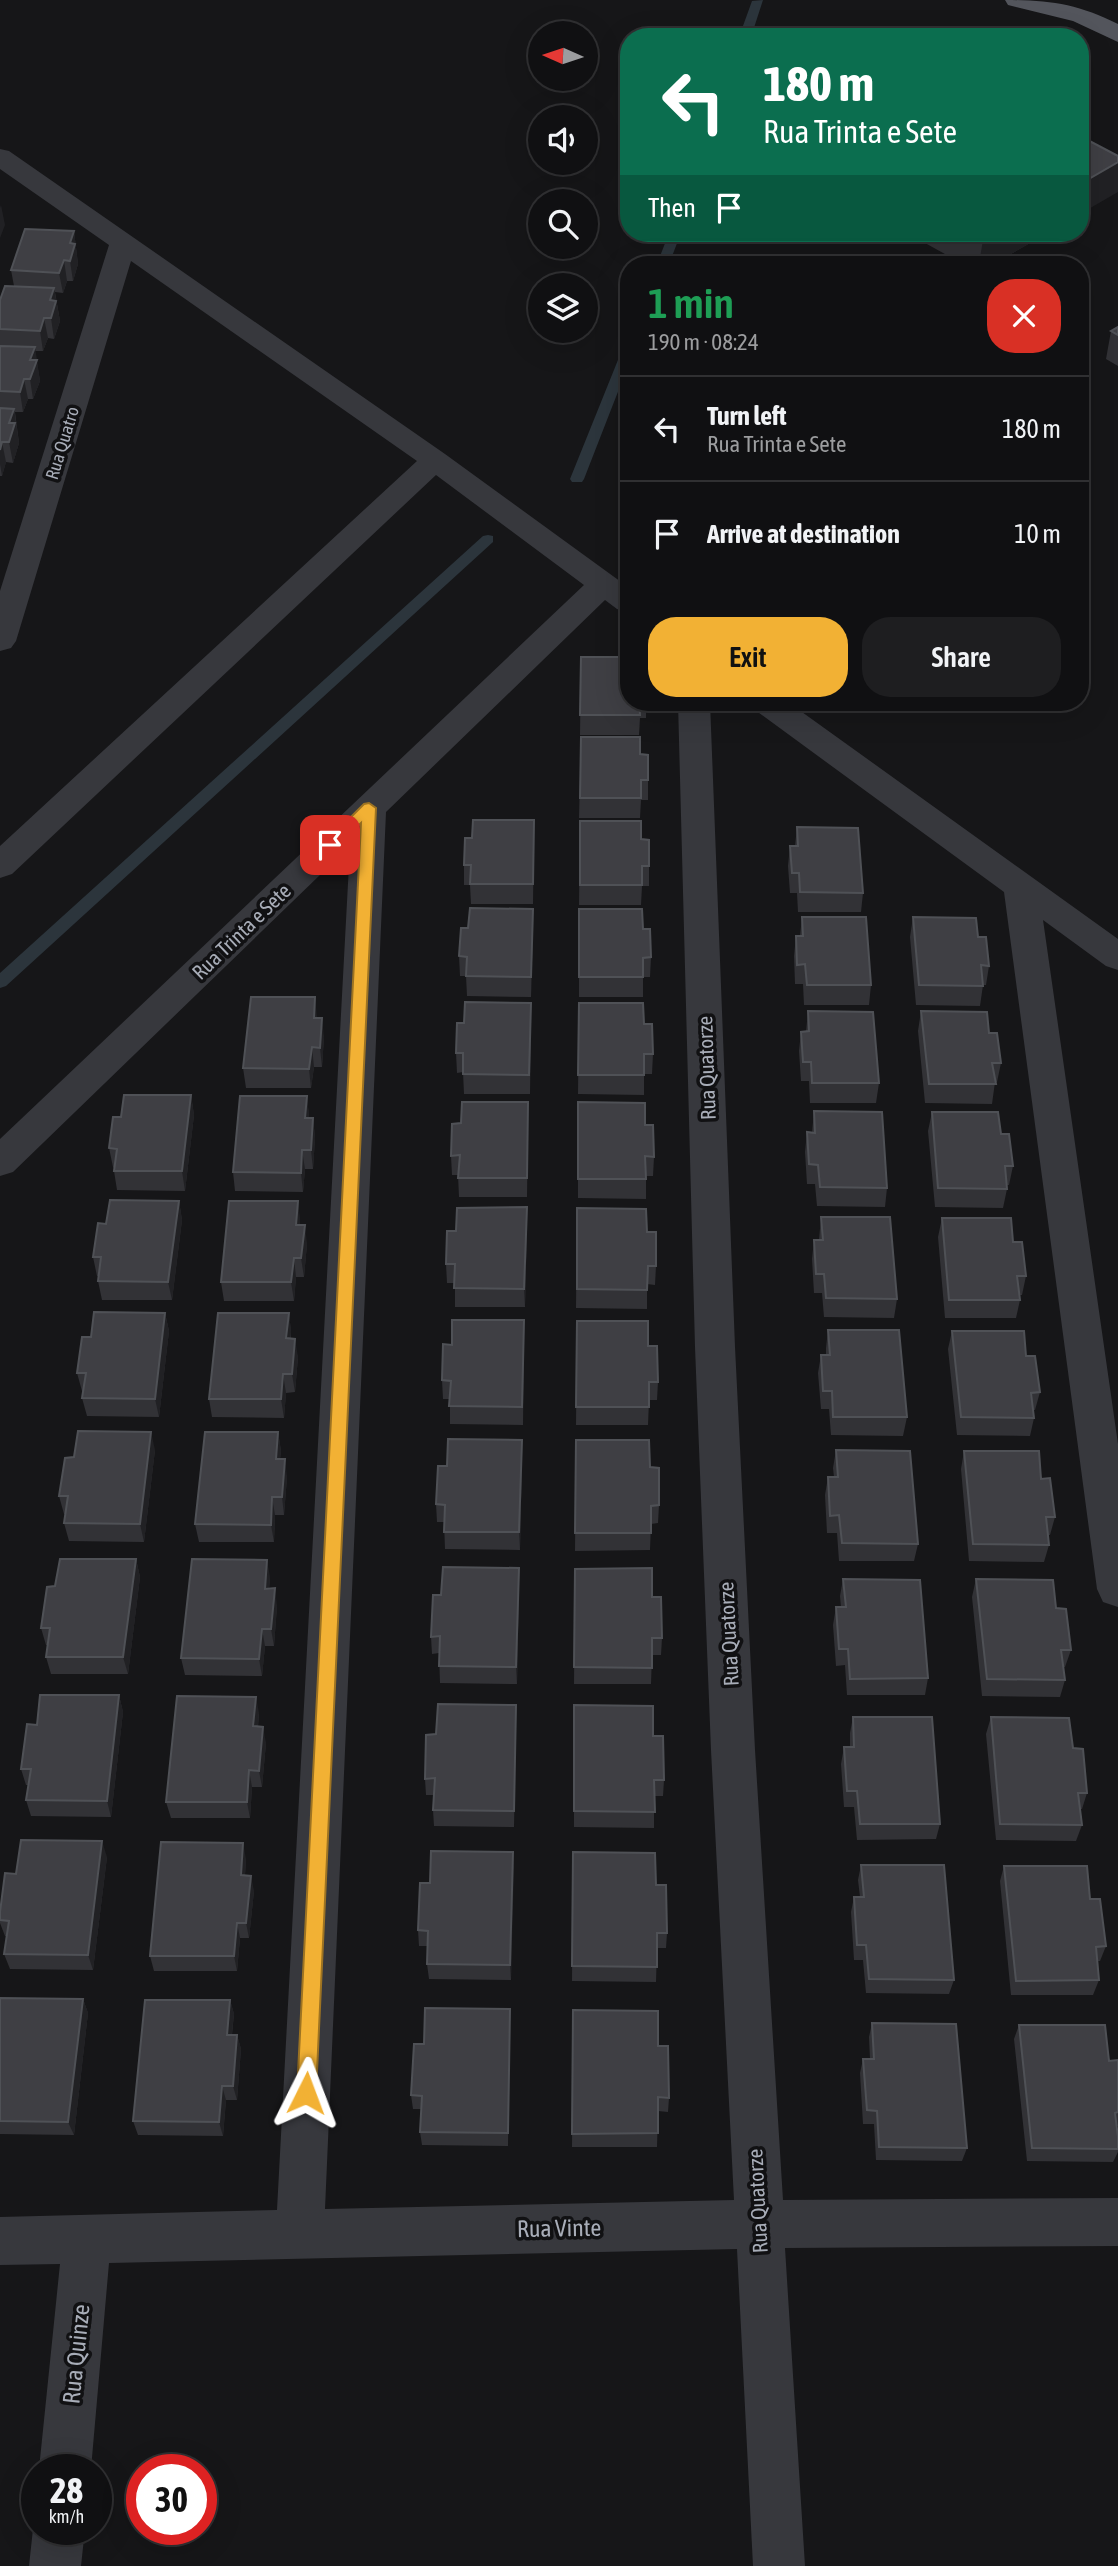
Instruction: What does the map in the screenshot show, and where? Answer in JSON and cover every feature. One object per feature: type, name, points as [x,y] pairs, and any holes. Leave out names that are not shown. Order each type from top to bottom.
[{"type":"main road","points":[[1017,0],[1082,16],[1118,34]]},
{"type":"street","points":[[0,157],[435,460],[616,593]]},
{"type":"street","name":"Rua Quatro","points":[[0,641],[123,244]]},
{"type":"street","points":[[0,866],[435,460]]},
{"type":"street","name":"Rua Trinta e Sete","points":[[0,1164],[369,808],[616,593]]},
{"type":"street","name":"Rua Quatorze","points":[[694,711],[715,1347],[779,2566]]},
{"type":"street","points":[[778,711],[1118,957]]},
{"type":"street","points":[[300,2233],[369,808]]},
{"type":"street","points":[[1021,889],[1118,1590]]},
{"type":"street","name":"Rua Vinte","points":[[0,2241],[759,2224],[1118,2222]]},
{"type":"street","name":"Rua Quinze","points":[[66,2454],[87,2240]]},
{"type":"street","points":[[55,2566],[57,2545]]},
{"type":"building","points":[[1089,141],[1118,156],[1118,162],[1089,179]]},
{"type":"building","points":[[25,229],[74,231],[70,243],[75,244],[70,261],[64,260],[59,273],[11,270]]},
{"type":"building","points":[[5,286],[54,288],[50,300],[56,301],[51,318],[44,318],[40,331],[0,329],[0,300]]},
{"type":"building","points":[[0,346],[35,347],[30,360],[37,360],[30,379],[24,379],[20,392],[0,391]]},
{"type":"building","points":[[0,408],[14,409],[9,423],[15,423],[9,442],[2,442],[0,450]]},
{"type":"building","points":[[581,657],[620,657],[620,711],[640,711],[640,715],[580,715]]},
{"type":"building","points":[[581,737],[640,737],[640,754],[648,755],[648,780],[641,780],[641,798],[580,798]]},
{"type":"building","points":[[473,820],[534,820],[533,884],[470,884],[471,865],[464,865],[465,838],[472,838]]},
{"type":"building","points":[[580,821],[641,821],[641,839],[649,840],[649,866],[642,866],[642,885],[580,885]]},
{"type":"building","points":[[797,827],[858,828],[863,893],[800,892],[799,873],[792,873],[790,846],[798,846]]},
{"type":"building","points":[[470,908],[533,909],[531,977],[466,976],[467,957],[459,956],[461,928],[468,928]]},
{"type":"building","points":[[579,909],[642,909],[643,929],[650,929],[651,957],[643,958],[643,977],[579,977]]},
{"type":"building","points":[[802,917],[866,917],[871,985],[807,985],[805,964],[797,965],[796,936],[803,936]]},
{"type":"building","points":[[913,917],[976,918],[978,937],[986,937],[989,966],[981,965],[983,986],[919,985]]},
{"type":"building","points":[[251,997],[315,997],[314,1018],[322,1018],[320,1048],[312,1047],[309,1069],[243,1068]]},
{"type":"building","points":[[465,1002],[531,1003],[529,1075],[463,1074],[463,1053],[456,1053],[457,1023],[464,1023]]},
{"type":"building","points":[[579,1003],[643,1003],[644,1024],[652,1024],[653,1054],[644,1054],[644,1075],[578,1075]]},
{"type":"building","points":[[808,1011],[873,1012],[879,1083],[812,1083],[811,1062],[803,1062],[801,1032],[809,1031]]},
{"type":"building","points":[[921,1011],[987,1012],[989,1033],[997,1033],[1001,1063],[992,1063],[996,1084],[929,1084]]},
{"type":"building","points":[[124,1095],[191,1095],[182,1171],[114,1171],[117,1149],[109,1148],[113,1117],[121,1117]]},
{"type":"building","points":[[240,1096],[307,1096],[305,1118],[313,1118],[311,1150],[302,1150],[301,1173],[233,1172]]},
{"type":"building","points":[[462,1102],[528,1102],[527,1178],[458,1178],[460,1155],[451,1156],[452,1124],[461,1123]]},
{"type":"building","points":[[578,1102],[645,1103],[645,1125],[653,1125],[654,1157],[645,1156],[646,1179],[578,1179]]},
{"type":"building","points":[[814,1111],[882,1112],[887,1188],[820,1187],[818,1165],[809,1164],[807,1132],[815,1133]]},
{"type":"building","points":[[932,1112],[998,1112],[1001,1134],[1009,1134],[1013,1166],[1005,1166],[1007,1189],[938,1188]]},
{"type":"building","points":[[110,1200],[179,1201],[168,1282],[98,1281],[101,1257],[93,1257],[98,1223],[106,1224]]},
{"type":"building","points":[[229,1201],[298,1201],[296,1225],[305,1225],[301,1258],[294,1258],[291,1282],[221,1282]]},
{"type":"building","points":[[527,1207],[524,1289],[454,1288],[455,1264],[446,1264],[447,1231],[456,1231],[457,1208]]},
{"type":"building","points":[[577,1208],[646,1209],[647,1232],[656,1232],[656,1266],[648,1266],[647,1290],[577,1289]]},
{"type":"building","points":[[821,1217],[890,1217],[897,1299],[826,1298],[824,1274],[816,1274],[814,1240],[823,1240]]},
{"type":"building","points":[[942,1218],[1011,1218],[1013,1242],[1022,1242],[1026,1276],[1017,1276],[1020,1300],[949,1300]]},
{"type":"building","points":[[94,1312],[165,1313],[155,1399],[82,1398],[86,1373],[77,1373],[82,1337],[91,1337]]},
{"type":"building","points":[[218,1313],[289,1313],[286,1338],[295,1339],[292,1374],[283,1374],[281,1399],[209,1399]]},
{"type":"building","points":[[452,1320],[524,1320],[522,1407],[449,1406],[451,1381],[442,1380],[443,1344],[452,1345]]},
{"type":"building","points":[[577,1321],[648,1321],[648,1346],[657,1346],[658,1382],[649,1382],[649,1407],[576,1407]]},
{"type":"building","points":[[828,1330],[899,1330],[907,1417],[833,1417],[832,1391],[823,1391],[821,1355],[830,1355]]},
{"type":"building","points":[[952,1331],[1024,1331],[1026,1356],[1035,1356],[1040,1392],[1031,1393],[1034,1418],[961,1417]]},
{"type":"building","points":[[78,1431],[151,1432],[140,1524],[64,1523],[68,1496],[59,1496],[65,1458],[74,1457]]},
{"type":"building","points":[[205,1432],[278,1432],[276,1459],[285,1459],[282,1497],[272,1497],[271,1525],[195,1524]]},
{"type":"building","points":[[448,1439],[522,1440],[519,1532],[444,1532],[445,1505],[436,1504],[438,1466],[447,1466]]},
{"type":"building","points":[[576,1440],[649,1440],[650,1467],[659,1468],[659,1505],[651,1506],[651,1533],[575,1533]]},
{"type":"building","points":[[836,1450],[910,1451],[918,1544],[842,1543],[839,1515],[830,1516],[828,1477],[838,1477]]},
{"type":"building","points":[[964,1451],[1039,1451],[1041,1479],[1050,1478],[1055,1517],[1046,1517],[1049,1545],[973,1544]]},
{"type":"building","points":[[60,1559],[136,1559],[123,1657],[46,1657],[50,1628],[41,1628],[47,1587],[55,1586]]},
{"type":"building","points":[[192,1559],[267,1560],[265,1589],[275,1588],[271,1629],[262,1629],[259,1659],[181,1658]]},
{"type":"building","points":[[443,1567],[519,1568],[516,1667],[439,1666],[440,1636],[431,1637],[433,1595],[441,1595]]},
{"type":"building","points":[[652,1568],[652,1597],[661,1597],[662,1638],[652,1638],[652,1668],[574,1667],[575,1569]]},
{"type":"building","points":[[843,1579],[920,1580],[928,1678],[850,1679],[848,1649],[839,1649],[836,1607],[846,1607]]},
{"type":"building","points":[[976,1579],[1053,1580],[1056,1608],[1066,1609],[1071,1650],[1061,1650],[1065,1680],[987,1679]]},
{"type":"building","points":[[40,1695],[119,1695],[107,1801],[26,1800],[31,1769],[21,1769],[27,1724],[37,1725]]},
{"type":"building","points":[[177,1696],[256,1697],[253,1726],[263,1727],[259,1771],[249,1770],[247,1802],[166,1802]]},
{"type":"building","points":[[438,1704],[516,1705],[514,1811],[433,1810],[435,1778],[425,1779],[426,1735],[436,1734]]},
{"type":"building","points":[[574,1705],[653,1706],[653,1736],[663,1736],[664,1780],[654,1780],[655,1812],[574,1811]]},
{"type":"building","points":[[853,1717],[932,1717],[940,1824],[860,1824],[857,1791],[847,1791],[844,1747],[854,1747]]},
{"type":"building","points":[[991,1717],[1069,1718],[1073,1748],[1083,1749],[1087,1793],[1078,1793],[1082,1825],[1000,1824]]},
{"type":"building","points":[[21,1840],[102,1841],[88,1955],[4,1954],[9,1921],[0,1920],[5,1873],[16,1874]]},
{"type":"building","points":[[161,1842],[243,1843],[241,1875],[251,1876],[246,1923],[237,1923],[234,1956],[150,1956]]},
{"type":"building","points":[[431,1851],[513,1852],[510,1965],[427,1964],[428,1931],[418,1930],[420,1883],[430,1883]]},
{"type":"building","points":[[573,1852],[655,1853],[656,1885],[666,1885],[667,1933],[657,1933],[657,1967],[572,1966]]},
{"type":"building","points":[[861,1865],[944,1865],[954,1980],[869,1979],[866,1945],[857,1945],[854,1897],[864,1897]]},
{"type":"building","points":[[1004,1866],[1087,1866],[1090,1899],[1100,1899],[1106,1946],[1096,1947],[1099,1980],[1016,1981]]},
{"type":"building","points":[[0,1998],[83,1999],[68,2122],[0,2121]]},
{"type":"building","points":[[145,2000],[230,2000],[227,2035],[237,2035],[233,2086],[222,2086],[219,2122],[133,2121]]},
{"type":"building","points":[[425,2008],[510,2009],[508,2133],[420,2132],[422,2096],[411,2095],[414,2044],[424,2044]]},
{"type":"building","points":[[573,2010],[658,2011],[658,2046],[668,2046],[669,2098],[658,2097],[658,2133],[572,2134]]},
{"type":"building","points":[[872,2023],[956,2024],[967,2148],[879,2147],[877,2111],[867,2110],[863,2059],[874,2059]]},
{"type":"building","points":[[1019,2025],[1105,2025],[1109,2061],[1118,2060],[1118,2112],[1115,2113],[1118,2149],[1032,2148]]},
{"type":"waterway","points":[[748,28],[758,1]]},
{"type":"waterway","points":[[666,256],[672,242]]},
{"type":"waterway","points":[[577,479],[620,370]]},
{"type":"waterway","points":[[0,982],[488,539]]},
{"type":"route","points":[[306,2093],[369,808],[330,845]]}]
